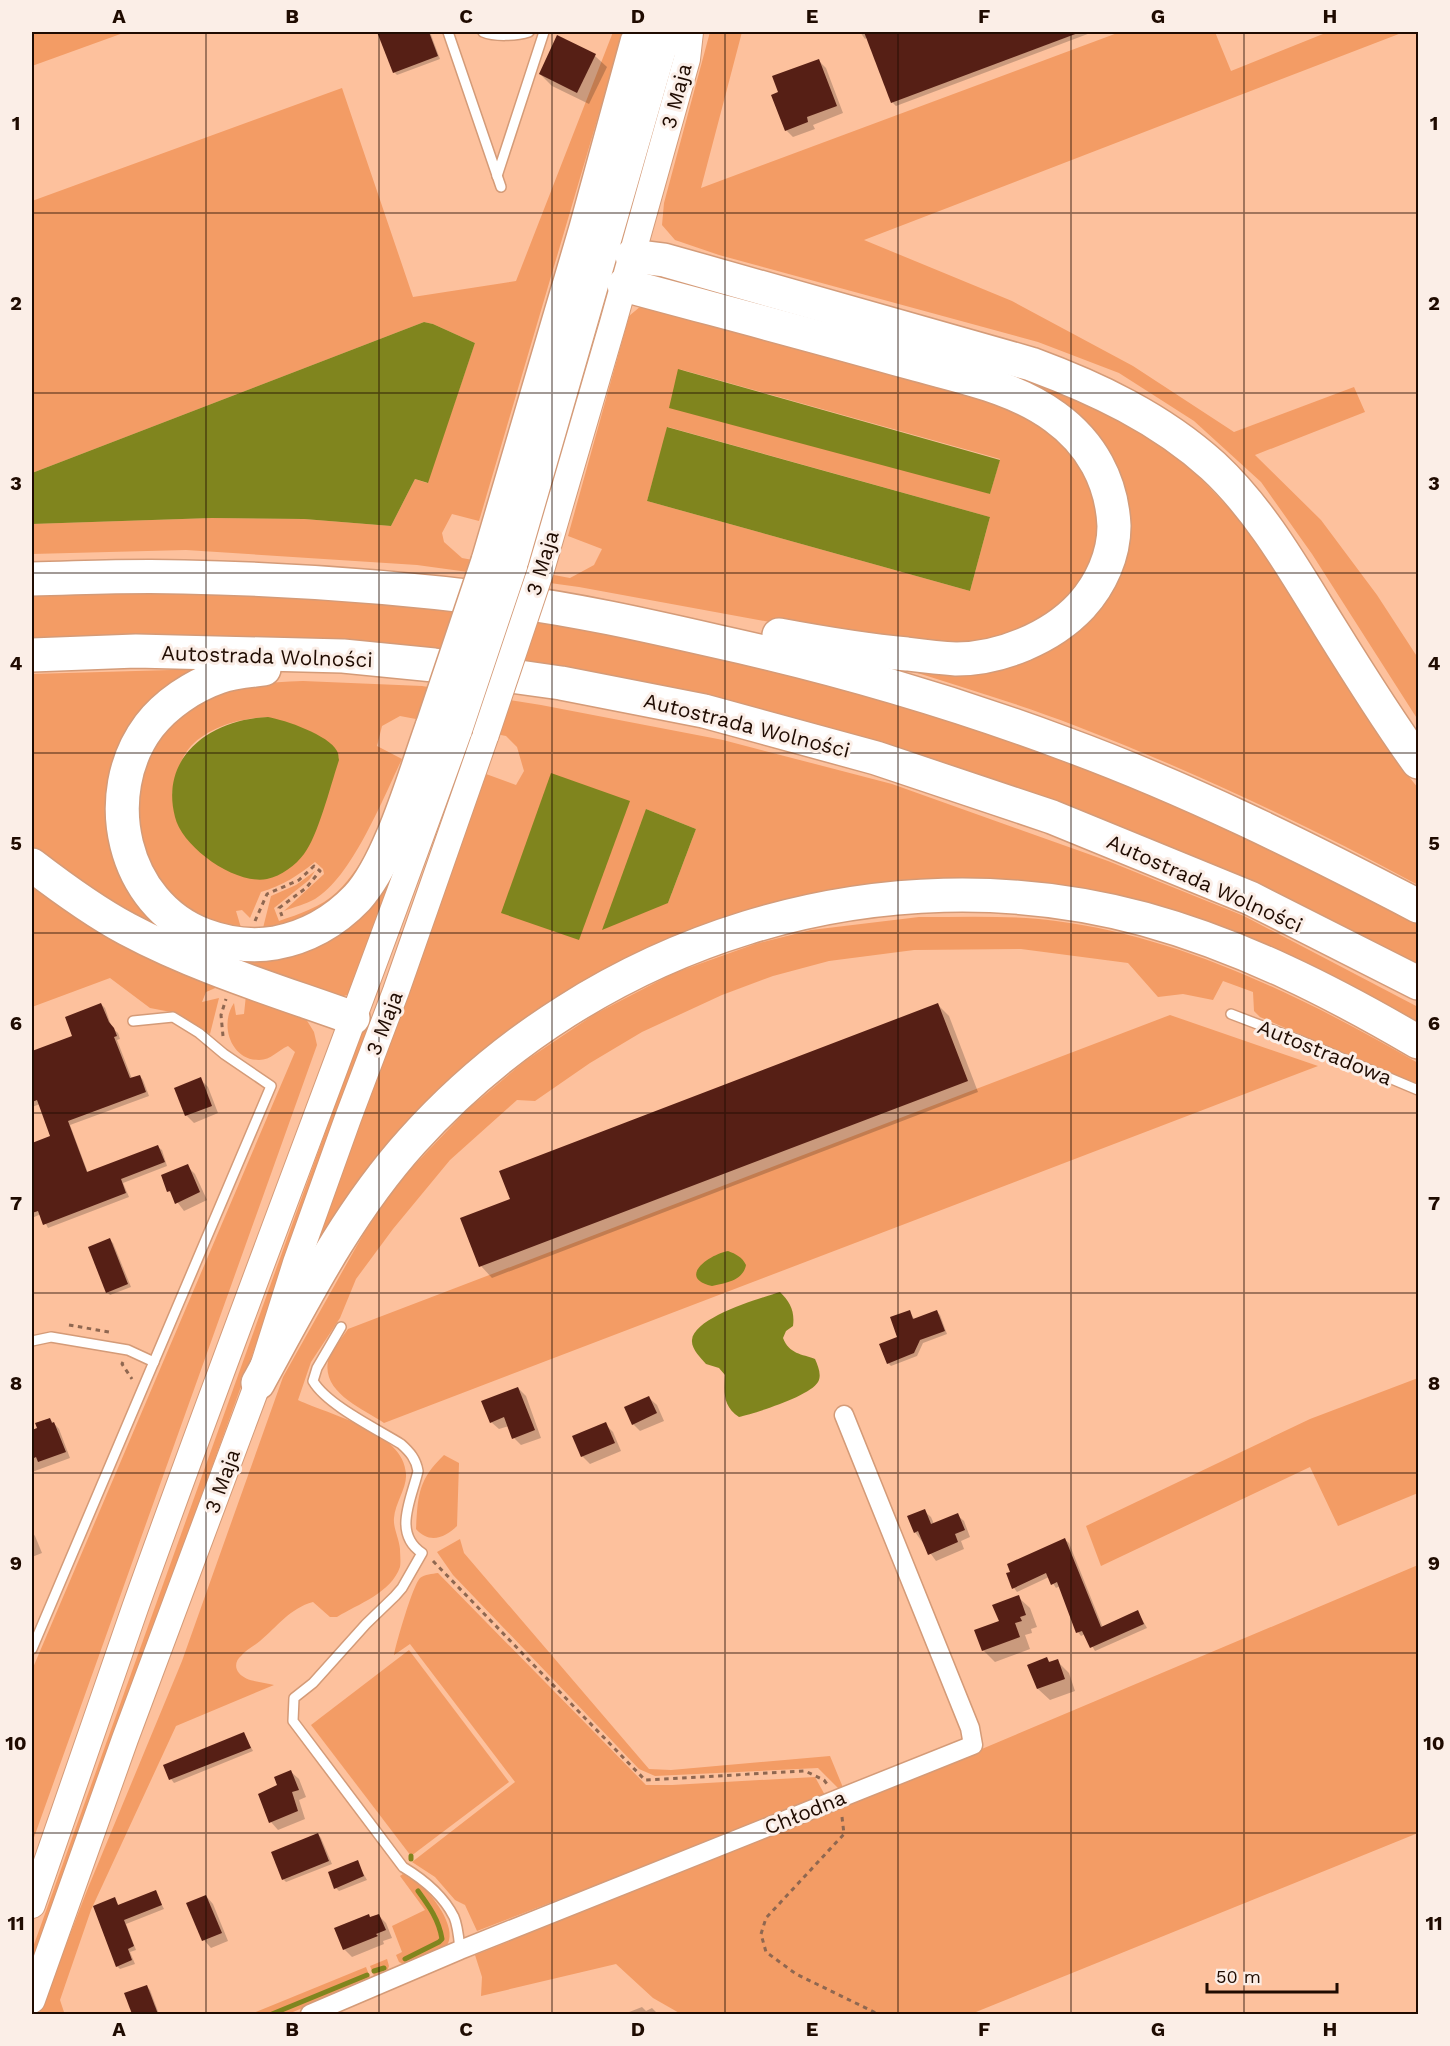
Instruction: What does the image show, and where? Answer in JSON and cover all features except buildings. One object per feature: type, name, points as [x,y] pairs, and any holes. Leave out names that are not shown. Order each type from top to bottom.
[{"type":"highway","points":[[343,656],[220,676],[175,701],[150,724],[142,737],[126,772],[121,797],[126,845],[143,883],[154,899],[178,921],[197,932],[220,941],[253,946],[300,937],[314,931],[338,915],[357,898],[377,868],[446,727],[501,563],[576,262],[637,42],[643,32]]},
{"type":"highway","points":[[619,269],[664,260],[1031,364],[1078,382],[1152,420],[1212,466],[1258,516],[1295,570],[1366,686],[1419,762]]},
{"type":"highway","points":[[619,269],[855,347],[1006,391],[1036,404],[1079,437],[1095,459],[1108,484],[1114,537],[1101,578],[1090,596],[1072,616],[1053,631],[1021,646],[985,655],[958,659],[863,650],[775,634],[623,620]]},
{"type":"highway","points":[[32,579],[181,577],[294,581],[502,600],[623,620],[777,655],[892,686],[1064,743],[1152,778],[1244,819],[1419,906]]},
{"type":"highway","name":"Autostrada Wolności","points":[[32,655],[136,651],[343,656],[434,665],[561,683],[704,711],[876,758],[1052,818],[1250,898],[1419,983]]},
{"type":"highway","points":[[32,865],[98,912],[128,930],[219,969],[353,1018]]},
{"type":"highway","points":[[258,1383],[355,1213],[410,1144],[460,1092],[509,1051],[575,1004],[637,970],[702,942],[740,929],[835,906],[895,898],[957,896],[1020,898],[1074,905],[1146,920],[1219,943],[1292,974],[1419,1042]]},
{"type":"main road","name":"3 Maja","points":[[32,2000],[129,1729],[258,1383],[296,1263],[396,991],[541,570],[619,269],[668,32]]},
{"type":"main road","name":"3 Maja","points":[[501,563],[619,269],[687,59],[690,32]]},
{"type":"main road","name":"3 Maja","points":[[32,1905],[135,1608],[301,1154],[377,960],[446,727]]},
{"type":"main road","points":[[353,1018],[371,1004],[396,991]]},
{"type":"street","name":"Chłodna","points":[[310,2014],[332,2011],[460,1950],[973,1745],[970,1728],[844,1415]]},
{"type":"lane","points":[[448,32],[501,187]]},
{"type":"lane","points":[[483,32],[489,34],[529,32]]},
{"type":"lane","points":[[496,176],[544,32]]},
{"type":"lane","name":"Autostradowa","points":[[1231,1014],[1419,1090]]},
{"type":"lane","points":[[32,1649],[272,1086],[173,1017],[133,1021]]},
{"type":"lane","points":[[341,1327],[317,1368],[314,1381],[318,1389],[331,1401],[401,1444],[410,1452],[418,1471],[405,1520],[406,1532],[416,1549],[422,1553],[402,1588],[313,1683],[294,1698],[293,1720],[403,1868],[424,1880],[454,1918],[460,1950]]},
{"type":"lane","points":[[32,1341],[51,1337],[128,1350],[154,1362]]},
{"type":"path","points":[[252,929],[267,894],[299,880],[314,866],[320,871],[313,881],[296,897],[279,908],[281,916],[292,912]]},
{"type":"path","points":[[224,1054],[221,1015],[227,997]]},
{"type":"path","points":[[64,1326],[74,1325],[107,1331],[133,1341],[122,1364],[133,1380],[134,1388]]},
{"type":"path","points":[[422,1553],[430,1558],[645,1780],[805,1771],[824,1780],[840,1807],[844,1834],[766,1917],[761,1934],[766,1952],[796,1974],[876,2014]]},
{"type":"shaded area","points":[[32,32],[126,32],[32,66]]},
{"type":"shaded area","points":[[613,32],[623,32],[479,521],[452,514],[442,533],[444,542],[462,558],[570,578],[594,565],[602,549],[568,536],[629,316],[647,301],[1003,402],[1052,429],[1078,458],[1091,485],[1100,531],[1090,577],[1030,632],[939,648],[824,632],[579,587],[417,565],[186,550],[32,554],[32,524],[212,518],[304,519],[391,526],[415,479],[427,483],[475,343],[424,322],[32,473],[32,201],[342,88],[413,297],[516,281]],"holes":[[[679,369],[1000,459],[990,494]],[[668,427],[990,517],[970,591],[647,501]]]},
{"type":"shaded area","points":[[710,32],[742,32],[701,188],[1120,32],[1215,32],[1231,71],[1328,32],[1404,32],[864,240],[1012,301],[1133,366],[1234,432],[1354,387],[1365,412],[1255,455],[1321,520],[1377,595],[1418,658],[1418,720],[1312,554],[1261,482],[1194,421],[1119,373],[1038,342],[719,255],[675,240],[662,225],[664,203]]},
{"type":"shaded area","points":[[662,277],[1026,378],[1082,400],[1135,427],[1192,469],[1245,525],[1402,768],[1418,788],[1418,885],[1292,820],[1120,743],[1003,700],[881,661],[1001,665],[1112,578],[1099,440],[656,278]]},
{"type":"shaded area","points":[[424,322],[475,343],[428,483],[415,479],[391,526],[304,519],[212,518],[32,524],[32,473]]},
{"type":"shaded area","points":[[678,369],[1000,460],[990,494],[669,408]]},
{"type":"shaded area","points":[[667,427],[990,517],[970,591],[647,501]]},
{"type":"shaded area","points":[[116,591],[285,593],[432,604],[590,628],[814,679],[1081,762],[1318,869],[1418,924],[1418,970],[1305,908],[1142,835],[890,746],[394,645],[155,634],[32,640],[32,595]]},
{"type":"shaded area","points":[[205,669],[134,727],[138,894],[281,952],[400,852],[352,990],[347,995],[341,997],[300,983],[179,937],[102,898],[32,848],[32,674]]},
{"type":"shaded area","points":[[303,681],[422,686],[541,705],[723,740],[892,784],[1108,861],[1244,916],[1418,1007],[1418,1027],[1266,947],[1142,901],[992,882],[780,905],[663,942],[593,976],[546,1007],[438,1090],[380,1159],[308,1267],[486,774],[516,785],[524,771],[517,747],[506,736],[400,716],[382,726],[377,746],[402,759],[354,855],[329,888],[315,899],[284,911],[324,874],[323,869],[315,862],[290,880],[261,892],[250,918],[242,910],[236,911],[242,931],[213,922],[187,909],[165,891],[146,867],[141,856],[136,808],[143,761],[148,750],[170,722],[186,707],[238,688]],"holes":[[[268,717],[172,794],[181,762],[191,746],[199,739],[227,724]],[[646,809],[696,829],[668,903]]]},
{"type":"shaded area","points":[[268,717],[285,721],[325,739],[337,751],[339,760],[319,823],[304,854],[283,873],[267,879],[254,879],[240,876],[212,862],[188,840],[175,817],[172,795],[175,776],[183,759],[195,744],[210,733],[228,725],[248,719]]},
{"type":"shaded area","points":[[551,773],[630,801],[579,940],[501,913]]},
{"type":"shaded area","points":[[398,783],[376,851],[327,910],[262,932],[271,896],[296,885],[315,871],[309,880],[274,908],[279,921],[310,910],[324,902],[348,881],[373,840]]},
{"type":"shaded area","points":[[646,809],[696,829],[668,903],[602,930]]},
{"type":"shaded area","points":[[32,882],[220,986],[206,992],[202,1002],[219,998],[210,1034],[171,1012],[150,1008],[110,978],[32,1007]]},
{"type":"shaded area","points":[[919,917],[1005,917],[1056,921],[1104,929],[1198,956],[1244,974],[1333,1016],[1418,1063],[1418,1086],[1260,1017],[1254,1011],[1253,992],[1223,981],[1213,1000],[1183,994],[1158,997],[1128,963],[1021,949],[914,950],[829,961],[773,976],[722,995],[642,1032],[590,1063],[535,1101],[517,1100],[450,1160],[393,1229],[356,1279],[340,1318],[311,1362],[298,1400],[379,1436],[393,1446],[402,1459],[406,1479],[394,1518],[400,1558],[400,1567],[396,1576],[382,1591],[337,1617],[330,1617],[313,1602],[291,1613],[243,1654],[236,1664],[237,1671],[242,1676],[274,1685],[176,1726],[91,1910],[60,2000],[64,2012],[63,2014],[39,2014],[88,1888],[182,1661],[283,1377],[364,1233],[399,1181],[468,1109],[525,1061],[595,1014],[674,973],[755,944],[811,930]]},
{"type":"shaded area","points":[[246,995],[306,1019],[314,1032],[317,1045],[32,1843],[32,1670],[295,1052],[288,1046],[271,1057],[259,1060],[241,1054],[235,1048],[230,1040],[228,1021],[234,1003],[236,1015],[244,1014]]},
{"type":"shaded area","points":[[1170,1015],[1318,1066],[384,1423],[355,1405],[337,1391],[331,1382],[328,1372],[329,1357],[348,1329]]},
{"type":"shaded area","points":[[368,1023],[370,1027],[32,1969],[32,1950],[364,1024]]},
{"type":"shaded area","points":[[728,1251],[738,1256],[746,1265],[741,1275],[733,1280],[712,1286],[697,1278],[696,1272],[699,1267],[712,1257]]},
{"type":"shaded area","points":[[780,1292],[789,1303],[793,1316],[793,1326],[786,1331],[783,1338],[792,1350],[815,1359],[820,1376],[818,1382],[805,1393],[739,1417],[727,1404],[725,1375],[719,1368],[706,1364],[695,1350],[692,1340],[704,1324],[716,1316]]},
{"type":"shaded area","points":[[1418,1378],[1418,1493],[1338,1526],[1310,1467],[1101,1566],[1086,1526],[1310,1419]]},
{"type":"shaded area","points":[[444,1455],[459,1463],[457,1526],[437,1538],[426,1537],[416,1529],[419,1497],[424,1480]]},
{"type":"shaded area","points":[[460,1539],[464,1553],[649,1769],[671,1770],[830,1756],[844,1790],[841,1791],[818,1768],[655,1776],[639,1769],[453,1575],[437,1552]]},
{"type":"shaded area","points":[[1418,1565],[1418,1833],[971,2014],[681,2014],[653,1998],[616,1964],[481,1996],[482,1977],[475,1955],[849,1805]]},
{"type":"shaded area","points":[[438,1573],[646,1785],[815,1777],[826,1797],[477,1931],[465,1905],[455,1900],[435,1877],[412,1862],[515,1782],[410,1644],[394,1655],[417,1583],[424,1576]]},
{"type":"shaded area","points":[[409,1650],[509,1782],[411,1856],[311,1725]]},
{"type":"shaded area","points":[[403,1874],[415,1881],[431,1896],[442,1911],[450,1937],[448,1945],[442,1951],[407,1966],[399,1962],[396,1955],[402,1952],[392,1926],[425,1910],[400,1876]]},
{"type":"shaded area","points":[[387,1959],[389,1966],[386,1974],[375,1978],[370,1966]]},
{"type":"shaded area","points":[[366,1967],[371,1980],[288,2014],[251,2014]]},
{"type":"waterway","points":[[405,1959],[442,1939],[436,1919],[418,1891]]},
{"type":"waterway","points":[[374,1971],[384,1968]]},
{"type":"waterway","points":[[272,2014],[367,1975]]}]
